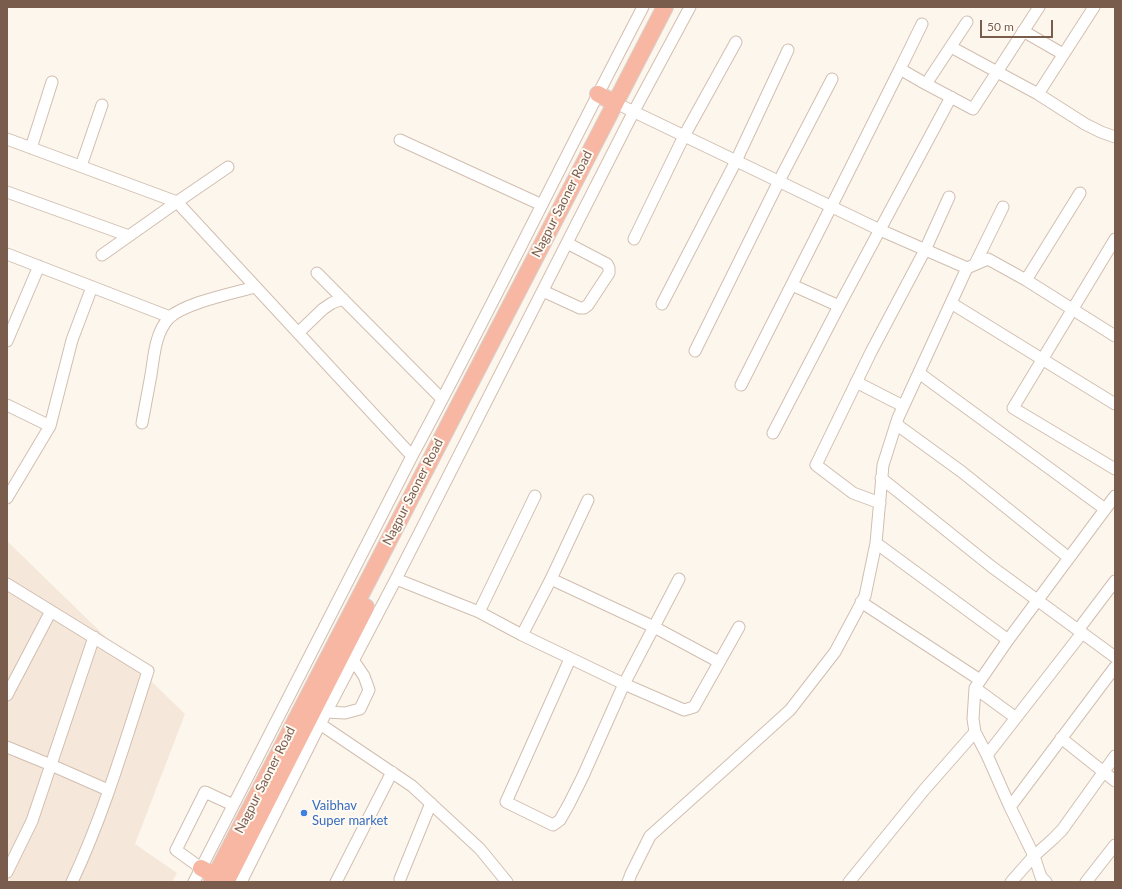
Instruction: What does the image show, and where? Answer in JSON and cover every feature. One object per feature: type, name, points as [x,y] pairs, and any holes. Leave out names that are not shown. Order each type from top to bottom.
[{"type":"highway","points":[[629,86],[665,7]]},
{"type":"highway","points":[[629,86],[676,7]]},
{"type":"highway","name":"Nagpur Saoner Road","points":[[218,880],[624,107],[629,86]]},
{"type":"highway","points":[[598,94],[624,107]]},
{"type":"highway","points":[[197,875],[218,880]]},
{"type":"street","points":[[233,805],[205,792],[176,850],[197,875],[542,205],[643,7]]},
{"type":"street","points":[[241,882],[326,712],[396,579],[567,243],[624,107],[690,7]]},
{"type":"street","points":[[900,69],[973,109],[1039,7]]},
{"type":"street","points":[[1038,94],[1094,7]]},
{"type":"street","points":[[926,84],[967,22]]},
{"type":"street","points":[[741,385],[922,24]]},
{"type":"street","points":[[1023,31],[1063,54]]},
{"type":"street","points":[[634,239],[684,136],[736,42]]},
{"type":"street","points":[[951,47],[1038,94],[1085,124],[1115,137]]},
{"type":"street","points":[[662,304],[736,161],[788,50]]},
{"type":"street","points":[[695,351],[779,181],[832,79]]},
{"type":"street","points":[[32,148],[52,82]]},
{"type":"street","points":[[773,433],[951,97]]},
{"type":"street","points":[[82,166],[102,105]]},
{"type":"street","points":[[624,107],[831,207],[925,250],[971,266],[988,259],[1026,280],[1115,336]]},
{"type":"street","points":[[7,139],[176,202],[412,456]]},
{"type":"street","points":[[400,140],[542,205]]},
{"type":"street","points":[[102,255],[228,167]]},
{"type":"street","points":[[7,192],[129,236]]},
{"type":"street","points":[[1026,280],[1080,193]]},
{"type":"street","points":[[880,503],[853,493],[816,465],[856,382],[925,250],[949,197]]},
{"type":"street","points":[[628,882],[650,836],[790,710],[835,652],[865,596],[876,543],[883,465],[896,424],[951,303],[1004,207]]},
{"type":"street","points":[[1115,239],[1013,408],[1115,468]]},
{"type":"street","points":[[543,291],[580,308],[584,308],[609,273],[607,264],[567,243]]},
{"type":"street","points":[[7,254],[170,317]]},
{"type":"street","points":[[7,341],[38,266]]},
{"type":"street","points":[[317,273],[442,399]]},
{"type":"street","points":[[792,285],[839,306]]},
{"type":"street","points":[[7,498],[50,426],[72,340],[92,287]]},
{"type":"street","points":[[142,423],[156,343],[162,327],[170,317],[180,310],[196,304],[255,287]]},
{"type":"street","points":[[298,333],[332,303],[343,299]]},
{"type":"street","points":[[951,303],[1115,404]]},
{"type":"street","points":[[919,373],[1105,509]]},
{"type":"street","points":[[856,382],[904,406]]},
{"type":"street","points":[[7,405],[50,426]]},
{"type":"street","points":[[896,424],[962,472],[1069,558]]},
{"type":"street","points":[[882,478],[992,567],[1115,657]]},
{"type":"street","points":[[479,612],[535,496]]},
{"type":"street","points":[[1046,882],[1041,877],[1034,856],[975,732],[973,719],[978,684],[1008,640],[1115,496]]},
{"type":"street","points":[[522,635],[551,579],[588,500]]},
{"type":"street","points":[[876,543],[1008,640]]},
{"type":"street","points":[[396,579],[479,612],[570,659],[684,710],[694,707],[739,627]]},
{"type":"street","points":[[551,579],[654,627],[719,662]]},
{"type":"street","points":[[570,659],[506,802],[553,825],[560,820],[569,804],[624,684],[679,579]]},
{"type":"street","points":[[987,755],[1080,631],[1115,581]]},
{"type":"street","points":[[7,584],[148,671],[87,850],[72,882]]},
{"type":"street","points":[[861,602],[978,684],[1016,718]]},
{"type":"street","points":[[7,695],[51,611]]},
{"type":"street","points":[[7,872],[32,821],[94,637]]},
{"type":"street","points":[[326,712],[345,713],[360,709],[369,690],[364,676],[353,660]]},
{"type":"street","points":[[1010,806],[1115,667]]},
{"type":"street","points":[[320,724],[412,786],[480,849],[507,882]]},
{"type":"street","points":[[849,882],[924,790],[975,732]]},
{"type":"street","points":[[1061,738],[1115,780]]},
{"type":"street","points":[[7,747],[108,790]]},
{"type":"street","points":[[1011,882],[1034,856],[1062,830],[1115,756]]},
{"type":"street","points":[[336,882],[392,772]]},
{"type":"street","points":[[400,880],[431,803]]},
{"type":"street","points":[[1086,882],[1115,844]]},
{"type":"shaded area","points":[[7,541],[185,714],[135,844],[177,873],[172,882],[7,882]]},
{"type":"place","name":"Vaibhav Super market","points":[[304,813]]}]
